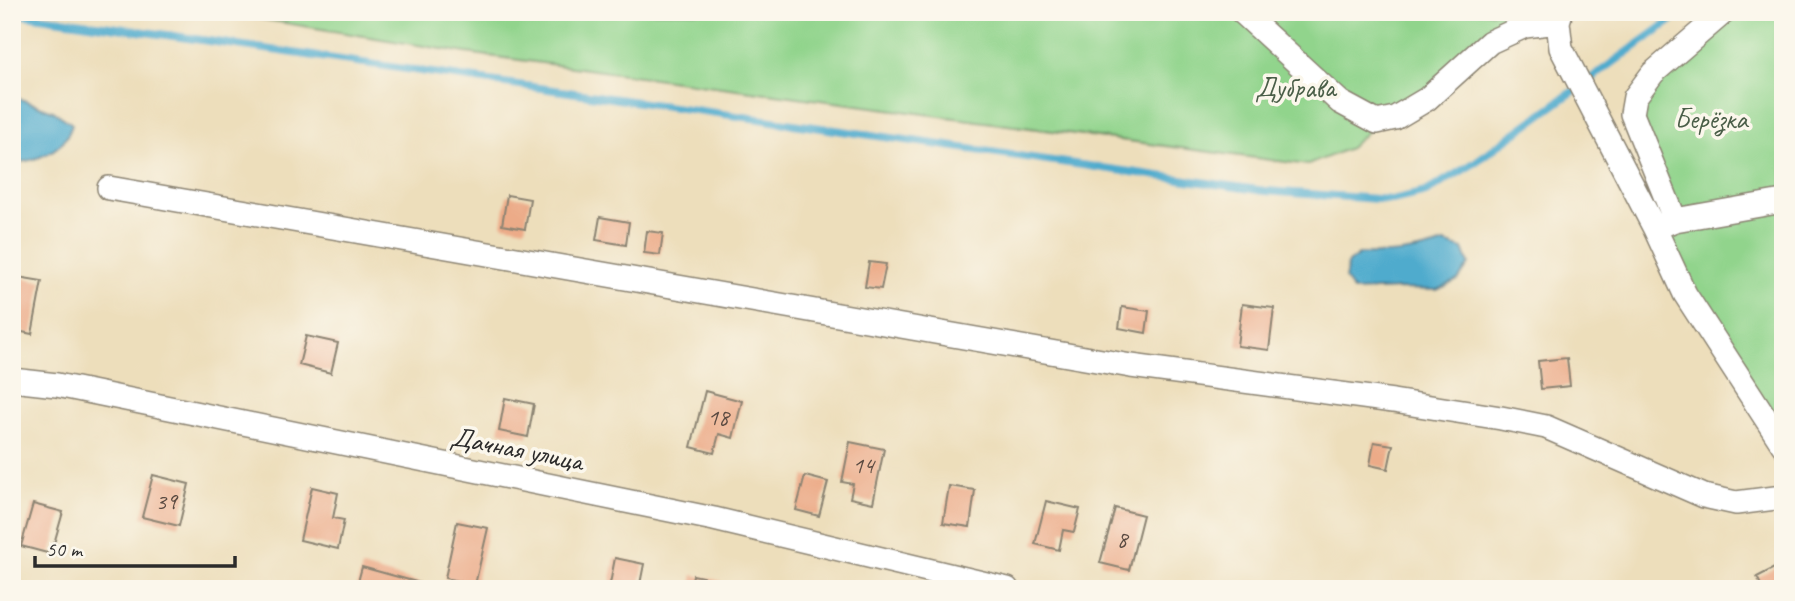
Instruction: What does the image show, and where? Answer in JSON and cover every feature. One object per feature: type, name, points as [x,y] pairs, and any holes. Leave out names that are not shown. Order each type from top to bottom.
[{"type":"street","points":[[1242,12],[1340,102],[1377,122],[1395,118],[1427,99],[1490,42],[1525,26],[1560,17],[1561,48],[1589,102],[1665,225]]},
{"type":"street","points":[[1724,12],[1653,73],[1634,97],[1632,114],[1685,294],[1783,445]]},
{"type":"street","points":[[109,188],[1131,366],[1501,418],[1546,427],[1704,496],[1736,503],[1783,497]]},
{"type":"street","points":[[1665,225],[1783,201]]},
{"type":"street","name":"Дачная улица","points":[[12,380],[57,385],[714,519],[1007,589]]},
{"type":"green space","name":"Дубрава","points":[[218,12],[1561,12],[1525,26],[1377,122],[1350,148],[1308,165],[466,53]]},
{"type":"green space","name":"Берёзка","points":[[1724,12],[1783,12],[1783,445],[1655,229],[1675,220],[1635,97]]},
{"type":"water","points":[[12,96],[53,111],[72,124],[57,148],[31,160],[12,163]]},
{"type":"water","points":[[1444,243],[1463,249],[1469,264],[1458,280],[1437,290],[1353,291],[1345,279],[1348,263],[1360,254],[1403,253]]},
{"type":"building","points":[[507,195],[530,199],[525,229],[502,225]]},
{"type":"building","points":[[600,217],[629,222],[626,245],[596,240]]},
{"type":"building","points":[[647,231],[663,233],[660,255],[644,253]]},
{"type":"building","points":[[869,262],[886,264],[881,289],[865,287]]},
{"type":"building","points":[[12,276],[42,281],[32,334],[12,330],[15,300],[12,300]]},
{"type":"building","points":[[1242,304],[1274,308],[1269,350],[1237,346]]},
{"type":"building","points":[[1122,307],[1149,311],[1146,333],[1119,328]]},
{"type":"building","points":[[306,336],[338,343],[331,373],[299,365]]},
{"type":"building","points":[[1567,358],[1570,386],[1541,389],[1538,361]]},
{"type":"building","points":[[705,391],[742,401],[733,438],[719,434],[714,453],[691,447]]},
{"type":"building","points":[[505,398],[534,404],[528,437],[499,431]]},
{"type":"building","points":[[850,442],[884,449],[873,503],[850,498],[853,484],[842,482]]},
{"type":"building","points":[[1374,442],[1393,445],[1388,469],[1370,465]]},
{"type":"building","points":[[153,475],[189,484],[179,526],[142,517]]},
{"type":"building","points":[[805,476],[828,482],[819,516],[796,510]]},
{"type":"building","points":[[949,486],[975,490],[970,527],[943,523]]},
{"type":"building","points":[[312,487],[338,493],[333,518],[344,520],[338,549],[300,540]]},
{"type":"building","points":[[1046,501],[1080,509],[1074,532],[1063,530],[1059,550],[1035,544]]},
{"type":"building","points":[[33,504],[63,512],[51,554],[21,546]]},
{"type":"building","points":[[1115,508],[1143,515],[1129,570],[1100,563]]},
{"type":"building","points":[[457,522],[488,528],[475,585],[445,578]]},
{"type":"building","points":[[615,558],[644,564],[639,589],[609,589]]},
{"type":"building","points":[[362,567],[420,583],[419,589],[356,589]]},
{"type":"building","points":[[1776,567],[1783,580],[1783,589],[1763,589],[1757,577]]},
{"type":"building","points":[[693,575],[721,581],[720,589],[690,589]]},
{"type":"waterway","points":[[12,13],[1265,191],[1392,200],[1426,192],[1471,165],[1683,12]]}]
